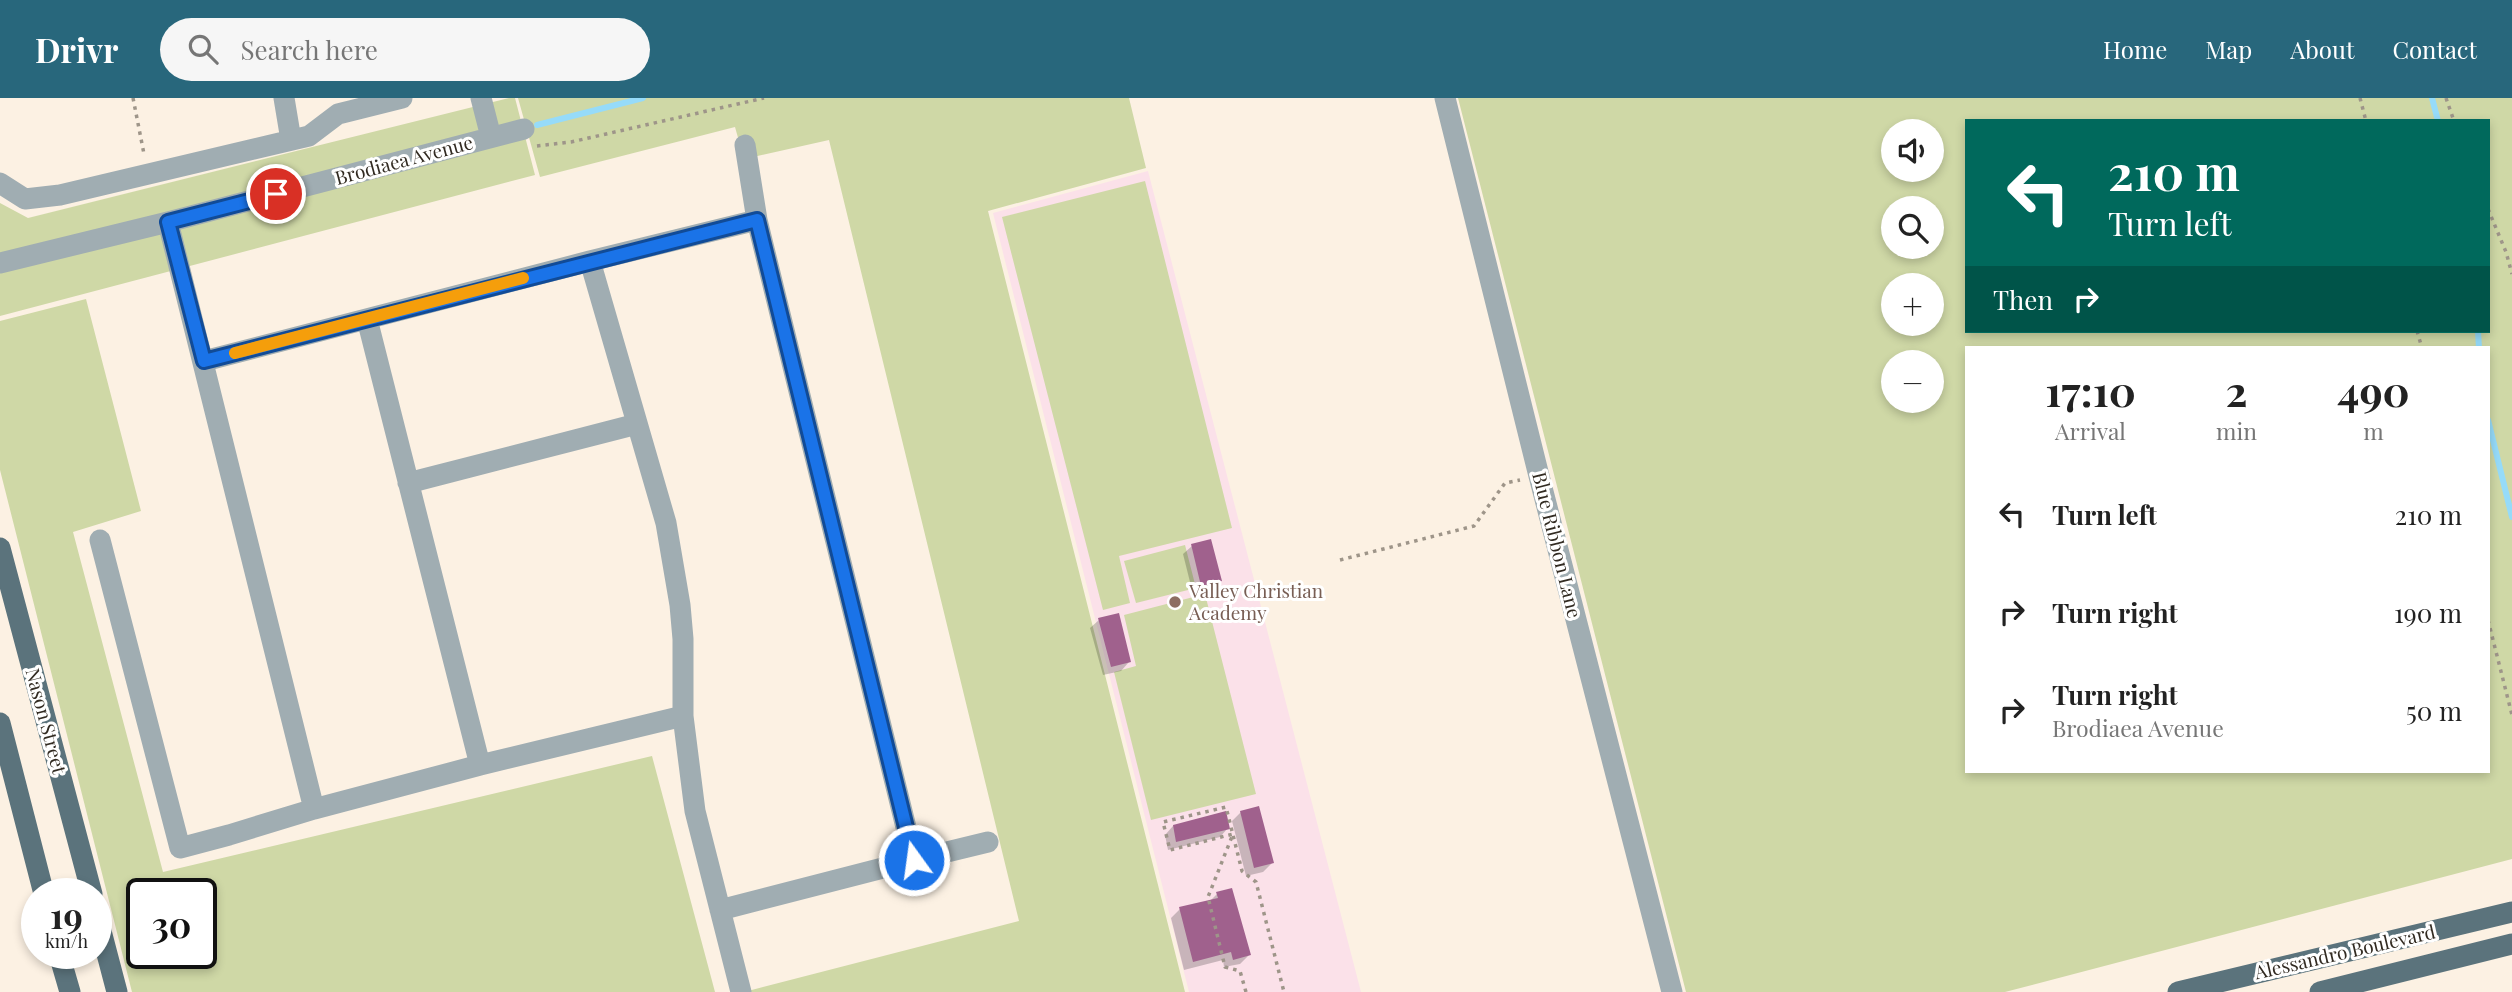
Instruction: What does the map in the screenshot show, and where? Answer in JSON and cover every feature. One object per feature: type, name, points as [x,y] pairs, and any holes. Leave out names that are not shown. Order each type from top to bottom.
[{"type":"main road","name":"Nason Street","points":[[0,548],[88,878]]},
{"type":"main road","points":[[0,723],[40,878]]},
{"type":"main road","name":"Alessandro Boulevard","points":[[2178,992],[2512,912]]},
{"type":"main road","name":"Alessandro Boulevard","points":[[2320,992],[2512,944]]},
{"type":"main road","points":[[63,969],[69,992]]},
{"type":"main road","points":[[111,969],[117,992]]},
{"type":"street","points":[[284,98],[291,141]]},
{"type":"street","points":[[0,183],[25,199],[60,195],[309,136],[336,106],[402,98]]},
{"type":"street","points":[[481,98],[491,137]]},
{"type":"street","name":"Blue Ribbon Lane","points":[[1445,98],[1672,992]]},
{"type":"street","name":"Brodiaea Avenue","points":[[0,263],[491,137],[528,138]]},
{"type":"street","points":[[745,145],[757,220],[914,860]]},
{"type":"street","points":[[204,361],[757,220]]},
{"type":"street","points":[[168,222],[314,809]]},
{"type":"street","points":[[590,261],[666,523],[680,604],[683,716],[695,811],[741,992]]},
{"type":"street","points":[[367,318],[480,765]]},
{"type":"street","points":[[408,482],[637,424]]},
{"type":"street","points":[[100,540],[180,848],[480,765],[683,716]]},
{"type":"street","points":[[720,910],[988,842]]},
{"type":"path","points":[[134,98],[147,174]]},
{"type":"path","points":[[528,138],[571,142],[764,98]]},
{"type":"path","points":[[2360,98],[2365,119]]},
{"type":"path","points":[[2446,98],[2453,119]]},
{"type":"path","points":[[2490,214],[2507,252],[2512,274]]},
{"type":"path","points":[[1340,560],[1475,526],[1505,483],[1539,476]]},
{"type":"path","points":[[2490,628],[2512,715]]},
{"type":"path","points":[[1233,834],[1170,850],[1163,822],[1226,807],[1233,834],[1242,871],[1256,882],[1283,992]]},
{"type":"path","points":[[1233,834],[1208,897],[1225,967],[1240,971],[1246,992]]},
{"type":"shaded area","name":"Valley Christian Academy","points":[[1148,171],[1361,992],[1189,992],[993,213]]},
{"type":"green space","points":[[515,98],[535,175],[0,316],[0,203],[28,218]]},
{"type":"green space","points":[[518,98],[1129,98],[1146,168],[988,211],[1185,992],[744,992],[1019,921],[829,140],[744,159],[735,127],[540,177]]},
{"type":"green space","points":[[1458,98],[2512,98],[2512,859],[2005,992],[1686,992]]},
{"type":"green space","points":[[1145,181],[1232,528],[1119,556],[1130,603],[1103,610],[1002,217]]},
{"type":"green space","points":[[86,299],[141,511],[73,532],[163,872],[652,756],[715,992],[132,992],[126,969],[217,969],[217,878],[126,878],[126,968],[112,913],[112,878],[103,878],[0,470],[0,321]]},
{"type":"green space","points":[[1185,545],[1196,588],[1136,603],[1124,561]]},
{"type":"green space","points":[[1205,594],[1256,794],[1151,820],[1114,672],[1136,666],[1124,615]]},
{"type":"building","points":[[1211,539],[1222,581],[1201,586],[1191,544]]},
{"type":"building","points":[[1119,613],[1131,662],[1111,667],[1098,618]]},
{"type":"building","points":[[1259,806],[1274,863],[1254,868],[1240,811]]},
{"type":"building","points":[[1226,811],[1230,829],[1176,842],[1173,825]]},
{"type":"building","points":[[1232,888],[1251,955],[1233,960],[1231,952],[1193,962],[1179,907],[1218,898],[1216,892]]},
{"type":"waterway","points":[[537,125],[643,98]]},
{"type":"waterway","points":[[2432,98],[2437,119]]},
{"type":"waterway","points":[[2478,333],[2479,346]]},
{"type":"waterway","points":[[2490,428],[2512,517]]},
{"type":"slow traffic","points":[[235,353],[523,278]]},
{"type":"place","name":"Valley Christian Academy","points":[[1175,602]]},
{"type":"route","points":[[276,194],[168,222],[204,361],[757,220],[914,860]]}]
